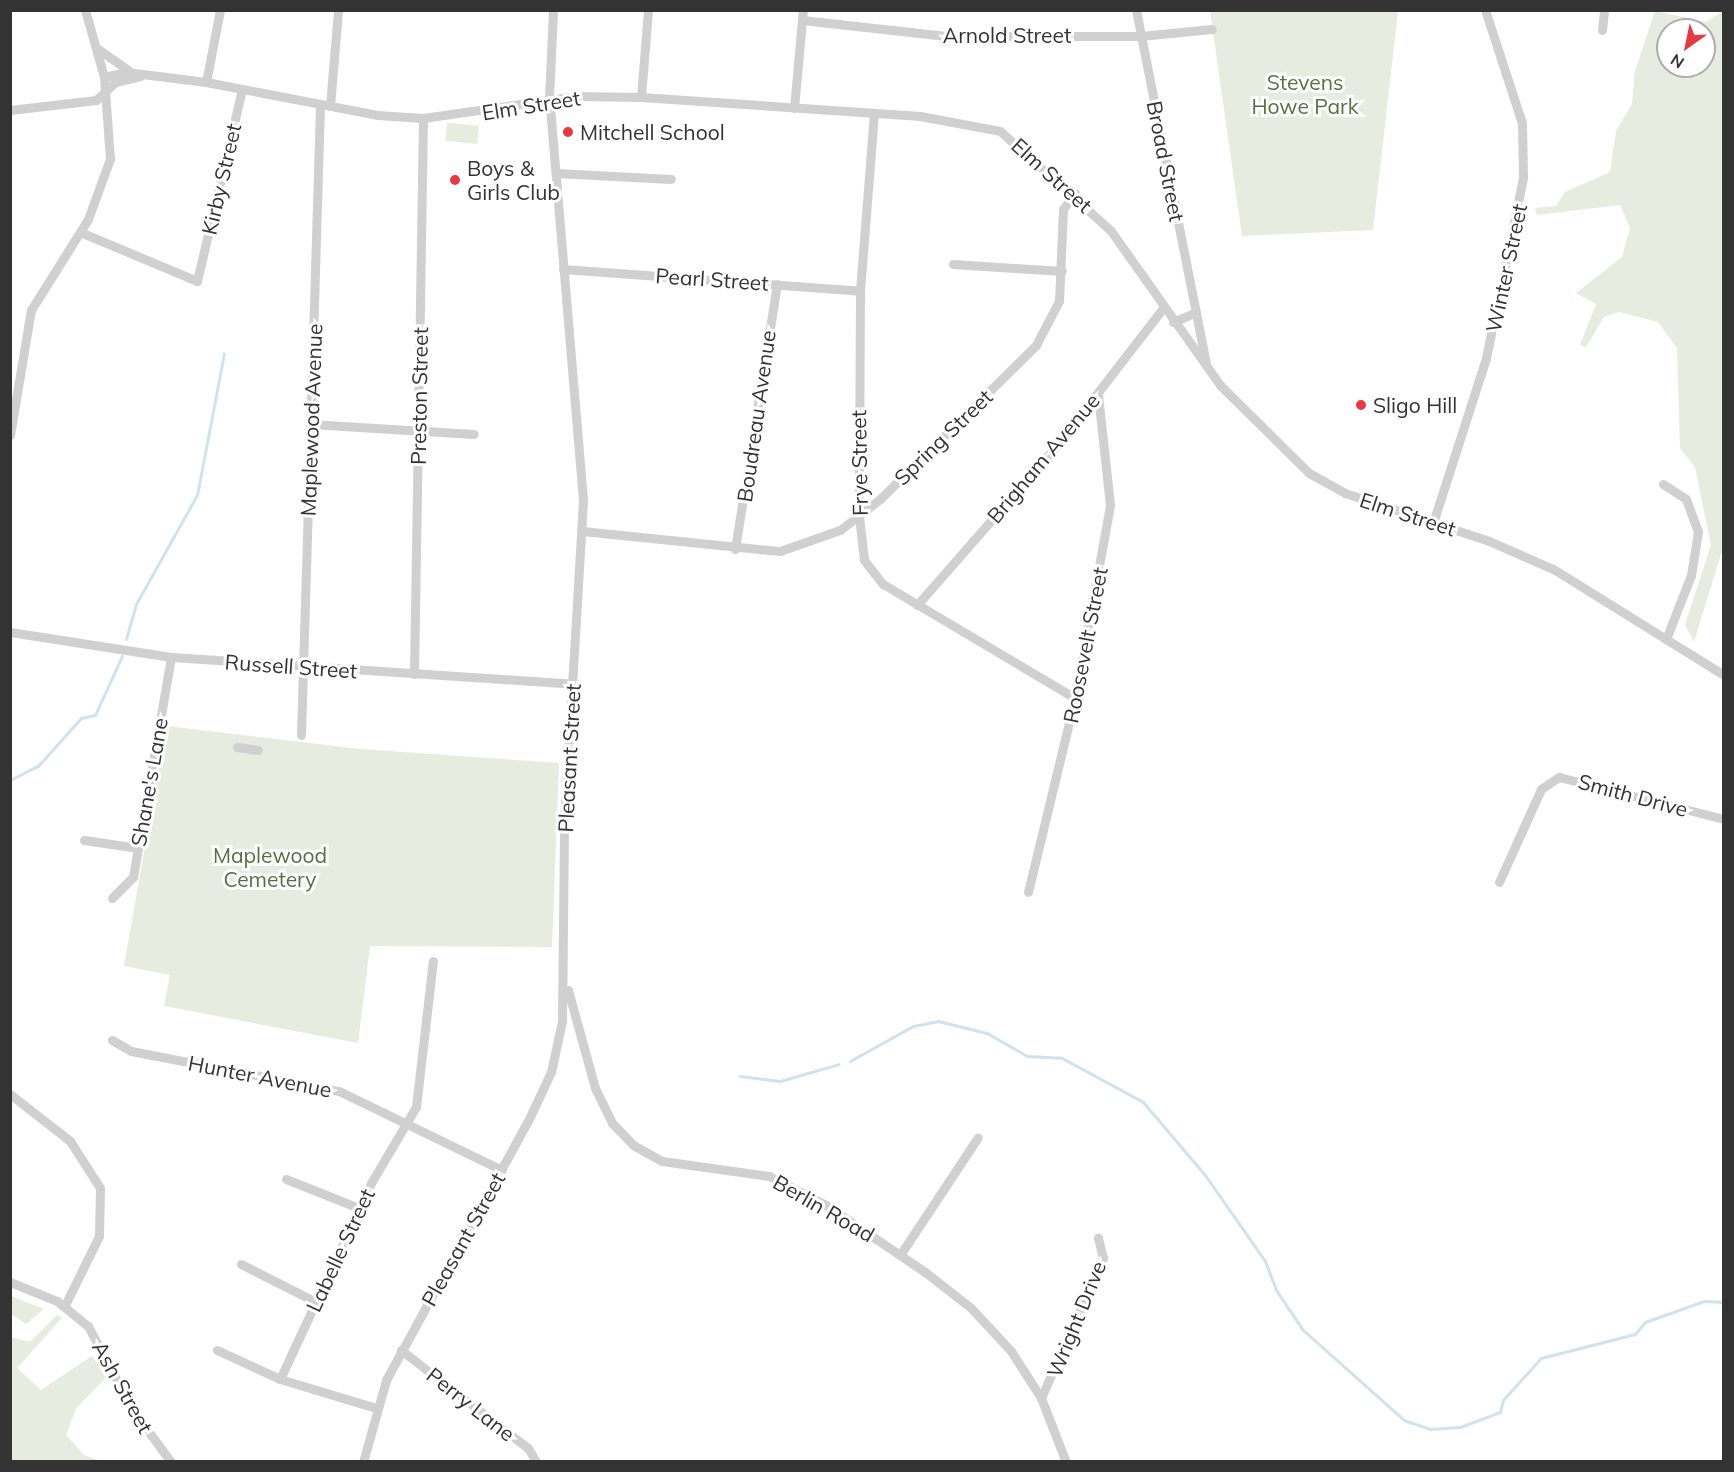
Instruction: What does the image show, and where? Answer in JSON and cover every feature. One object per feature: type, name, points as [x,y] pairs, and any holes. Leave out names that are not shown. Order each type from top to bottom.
[{"type":"street","points":[[10,435],[32,310],[80,232],[110,159],[104,77],[85,10]]},
{"type":"street","points":[[206,82],[220,10]]},
{"type":"street","name":"Maplewood Avenue","points":[[301,735],[301,668],[310,424],[325,106],[338,10]]},
{"type":"street","name":"Pleasant Street","points":[[363,1461],[376,1408],[401,1350],[502,1170],[551,1072],[562,1021],[565,970],[564,829],[582,531],[580,436],[549,99],[553,10]]},
{"type":"street","points":[[641,97],[648,10]]},
{"type":"street","name":"Broad Street","points":[[1136,10],[1207,368]]},
{"type":"street","name":"Winter Street","points":[[1433,523],[1491,337],[1524,177],[1522,123],[1485,10]]},
{"type":"street","points":[[1602,30],[1604,10]]},
{"type":"street","points":[[794,108],[802,15]]},
{"type":"street","name":"Arnold Street","points":[[802,15],[946,36],[1141,36],[1212,29]]},
{"type":"street","name":"Elm Street","points":[[93,39],[115,65],[144,75]]},
{"type":"street","name":"Elm Street","points":[[104,77],[118,72],[206,82],[325,106],[423,118],[549,99],[641,97],[952,120],[1000,131],[1074,193],[1111,231],[1207,368],[1261,430],[1309,473],[1345,493],[1433,523],[1555,570],[1724,675]]},
{"type":"street","name":"Elm Street","points":[[10,110],[78,104],[105,94],[115,82],[144,75]]},
{"type":"street","name":"Kirby Street","points":[[80,232],[192,282],[201,270],[242,89]]},
{"type":"street","name":"Frye Street","points":[[874,113],[860,291],[859,516],[870,570],[917,605],[1075,698]]},
{"type":"street","name":"Preston Street","points":[[414,674],[423,118]]},
{"type":"street","points":[[556,173],[671,179]]},
{"type":"street","name":"Spring Street","points":[[582,531],[735,549],[780,551],[802,546],[859,516],[1036,345],[1059,301],[1063,209],[1074,193]]},
{"type":"street","points":[[953,264],[1062,271]]},
{"type":"street","name":"Pearl Street","points":[[563,269],[860,291]]},
{"type":"street","name":"Boudreau Avenue","points":[[735,549],[777,284]]},
{"type":"street","name":"Brigham Avenue","points":[[917,605],[1098,395],[1164,307]]},
{"type":"street","points":[[1173,322],[1196,312]]},
{"type":"street","name":"Roosevelt Street","points":[[1028,892],[1075,698],[1110,505],[1098,395]]},
{"type":"street","points":[[310,424],[474,434]]},
{"type":"street","points":[[1663,484],[1686,499],[1698,532],[1690,575],[1666,639]]},
{"type":"street","name":"Russell Street","points":[[10,632],[171,657],[301,668],[573,684]]},
{"type":"street","name":"Shane's Lane","points":[[112,898],[133,877],[171,657]]},
{"type":"street","points":[[237,747],[258,750]]},
{"type":"street","name":"Smith Drive","points":[[1499,882],[1541,789],[1559,777],[1724,819]]},
{"type":"street","points":[[84,840],[138,848]]},
{"type":"street","name":"Labelle Street","points":[[280,1379],[359,1208],[420,1094],[433,960]]},
{"type":"street","name":"Berlin Road","points":[[565,970],[595,1088],[612,1123],[633,1145],[662,1161],[769,1176],[826,1205],[900,1255],[995,1333],[1041,1398],[1066,1461]]},
{"type":"street","name":"Hunter Avenue","points":[[112,1040],[131,1051],[339,1091],[502,1170]]},
{"type":"street","points":[[10,1094],[70,1142],[100,1188],[99,1236],[65,1305]]},
{"type":"street","points":[[900,1255],[978,1137]]},
{"type":"street","points":[[286,1179],[359,1208]]},
{"type":"street","name":"Wright Drive","points":[[1041,1398],[1103,1258],[1098,1238]]},
{"type":"street","points":[[241,1264],[316,1302]]},
{"type":"street","name":"Ash Street","points":[[10,1282],[65,1305],[104,1348],[132,1409],[171,1461]]},
{"type":"street","points":[[217,1350],[280,1379],[376,1408]]},
{"type":"street","name":"Perry Lane","points":[[401,1350],[528,1448],[536,1461]]},
{"type":"green space","name":"Stevens Howe Park","points":[[1210,11],[1398,11],[1373,230],[1242,236]]},
{"type":"green space","points":[[1655,11],[1687,18],[1656,18],[1656,78],[1716,78],[1716,18],[1712,18],[1723,11],[1724,544],[1694,642],[1685,625],[1711,545],[1695,467],[1680,448],[1677,348],[1658,322],[1619,312],[1604,317],[1586,347],[1580,345],[1596,304],[1576,293],[1622,257],[1630,228],[1620,205],[1537,215],[1535,208],[1556,206],[1565,192],[1610,172],[1616,131],[1632,104],[1635,71]]},
{"type":"green space","points":[[447,123],[479,126],[477,144],[445,141]]},
{"type":"green space","name":"Maplewood Cemetery","points":[[166,726],[361,749],[559,763],[552,947],[370,946],[358,1043],[164,1006],[170,975],[124,966]]},
{"type":"green space","points":[[10,1295],[44,1309],[26,1324],[11,1314]]},
{"type":"green space","points":[[57,1315],[62,1318],[17,1368],[41,1390],[92,1356],[106,1377],[76,1409],[66,1435],[84,1455],[101,1461],[11,1461],[11,1337],[30,1342]]},
{"type":"waterway","points":[[126,639],[136,604],[197,495],[224,354]]},
{"type":"waterway","points":[[10,780],[38,766],[81,718],[95,715],[122,656]]},
{"type":"waterway","points":[[850,1061],[913,1026],[938,1021],[987,1033],[1027,1056],[1062,1058],[1143,1102],[1205,1175],[1265,1261],[1276,1290],[1303,1330],[1404,1420],[1430,1429],[1460,1427],[1500,1412],[1503,1400],[1541,1358],[1635,1334],[1645,1322],[1704,1301],[1724,1302]]},
{"type":"waterway","points":[[740,1076],[780,1081],[839,1064]]},
{"type":"place","name":"Mitchell School","points":[[568,132]]},
{"type":"place","name":"Boys & Girls Club","points":[[455,180]]},
{"type":"place","name":"Sligo Hill","points":[[1361,405]]}]
